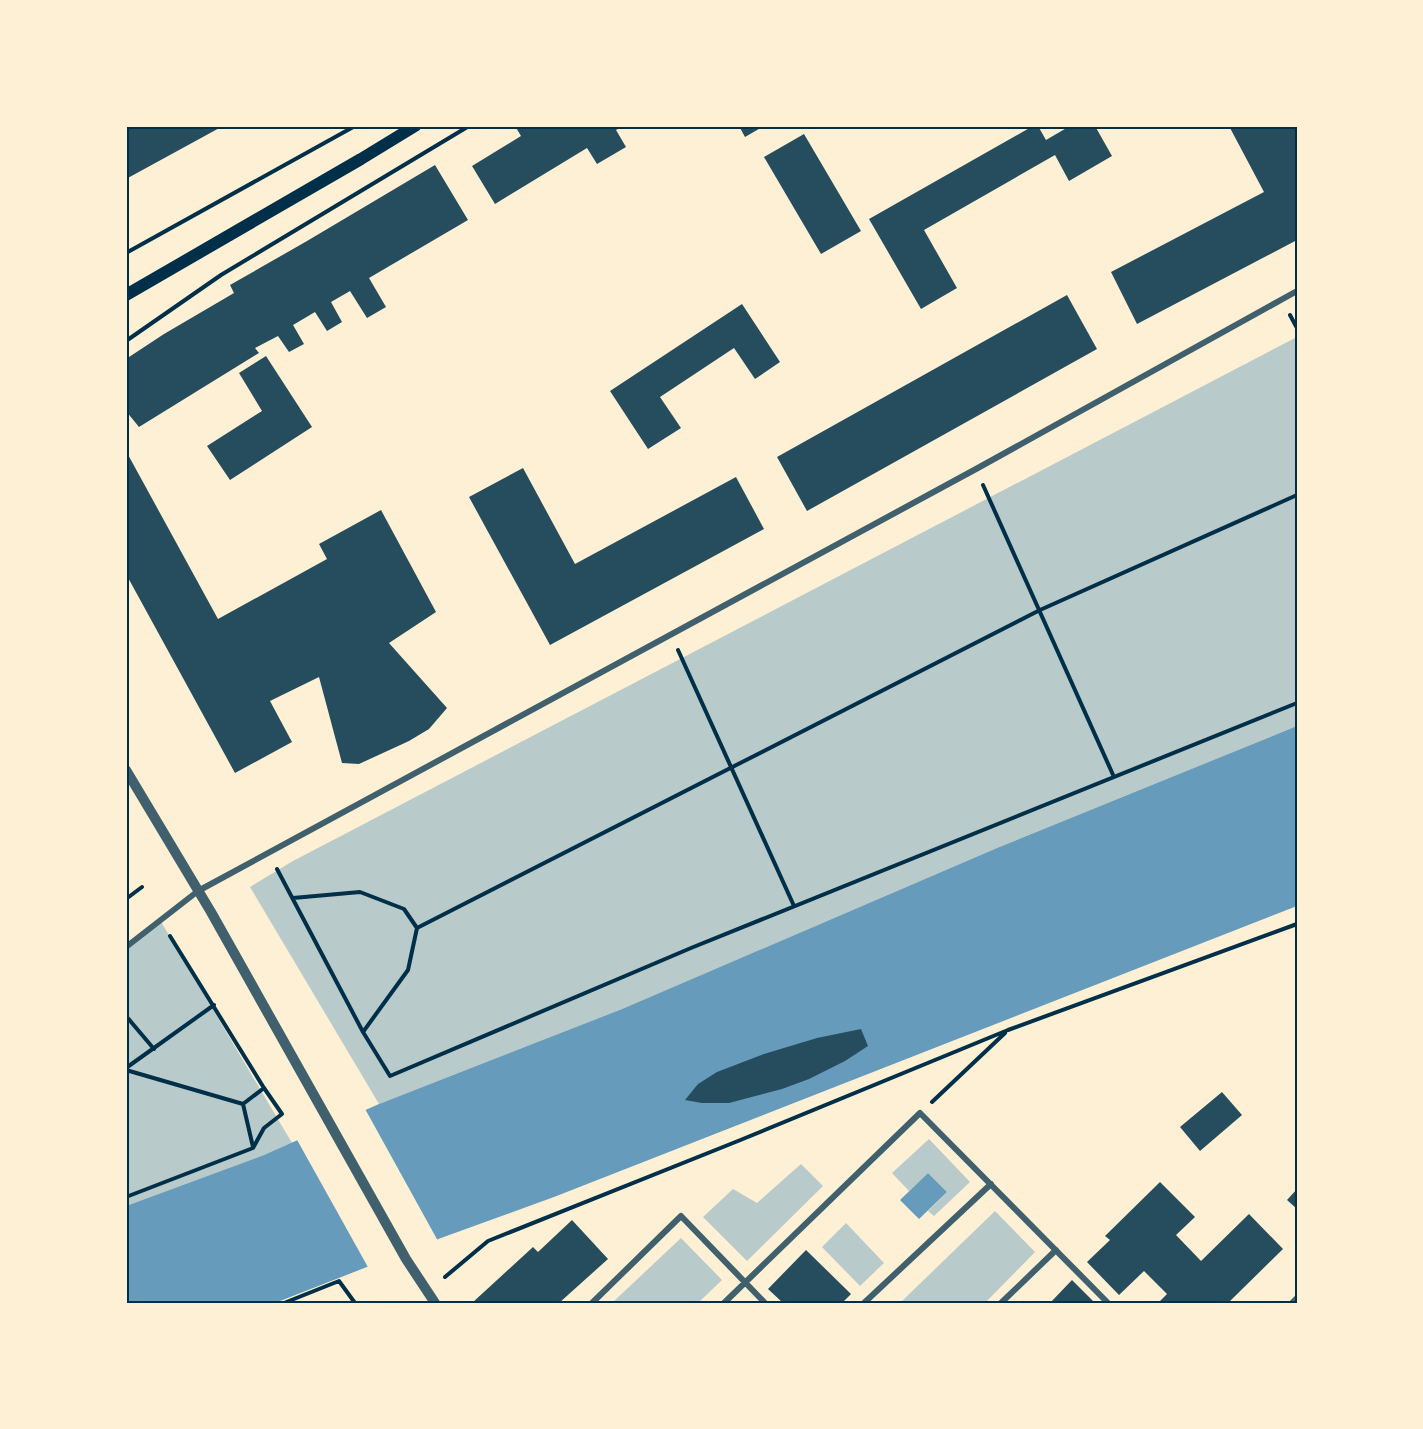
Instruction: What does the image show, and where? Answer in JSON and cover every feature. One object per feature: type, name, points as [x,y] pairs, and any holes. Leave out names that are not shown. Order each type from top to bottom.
[{"type":"main road","points":[[126,295],[415,126]]},
{"type":"street","points":[[126,946],[198,891],[976,469],[1297,291]]},
{"type":"street","points":[[126,770],[324,1111],[406,1259],[435,1303]]},
{"type":"street","points":[[724,1303],[920,1113],[1108,1303]]},
{"type":"street","points":[[864,1303],[991,1184]]},
{"type":"street","points":[[592,1303],[681,1216],[765,1303]]},
{"type":"street","points":[[1001,1303],[1056,1250]]},
{"type":"street","points":[[1292,1303],[1297,1298]]},
{"type":"path","points":[[126,253],[355,126]]},
{"type":"path","points":[[126,341],[220,276],[469,126]]},
{"type":"path","points":[[976,469],[1114,777]]},
{"type":"path","points":[[417,928],[1040,610],[1297,495]]},
{"type":"path","points":[[671,634],[794,906]]},
{"type":"path","points":[[268,852],[363,1032],[390,1076],[691,948],[1297,703]]},
{"type":"path","points":[[126,899],[142,887]]},
{"type":"path","points":[[293,898],[360,892],[404,909],[417,928],[408,970],[363,1032]]},
{"type":"path","points":[[126,1197],[253,1148],[264,1128],[282,1114],[160,920]]},
{"type":"path","points":[[445,1277],[488,1240],[738,1141],[1008,1030],[1297,924]]},
{"type":"path","points":[[126,1069],[214,1005]]},
{"type":"path","points":[[126,1016],[154,1049]]},
{"type":"path","points":[[920,1113],[1008,1030]]},
{"type":"path","points":[[126,1069],[243,1104]]},
{"type":"path","points":[[243,1104],[264,1088]]},
{"type":"path","points":[[243,1104],[253,1148]]},
{"type":"path","points":[[284,1303],[339,1281],[354,1303]]},
{"type":"shaded area","points":[[1297,337],[1297,726],[997,848],[622,1009],[379,1104],[250,887],[293,861]]},
{"type":"shaded area","points":[[160,920],[292,1143],[126,1206],[126,947]]},
{"type":"shaded area","points":[[929,1139],[970,1182],[934,1216],[928,1211],[947,1192],[928,1173],[909,1191],[892,1173]]},
{"type":"shaded area","points":[[801,1164],[823,1186],[747,1261],[703,1217],[733,1189],[757,1203]]},
{"type":"shaded area","points":[[995,1211],[1035,1252],[985,1303],[900,1303]]},
{"type":"shaded area","points":[[846,1223],[884,1263],[860,1286],[822,1247]]},
{"type":"shaded area","points":[[681,1238],[722,1280],[698,1303],[612,1303]]},
{"type":"water","points":[[1297,726],[1297,906],[554,1197],[441,1238],[275,1303],[126,1303],[126,1206],[264,1155],[379,1104],[622,1009],[997,848]]},
{"type":"water","points":[[928,1173],[947,1192],[919,1219],[900,1200]]},
{"type":"pier","points":[[364,1107],[438,1241],[369,1269],[296,1138]]},
{"type":"building","points":[[126,126],[223,126],[126,179]]},
{"type":"building","points":[[515,126],[623,126],[616,130],[626,147],[597,164],[587,148],[495,204],[472,166],[521,136]]},
{"type":"building","points":[[739,126],[764,126],[745,137]]},
{"type":"building","points":[[1033,126],[1038,126],[1046,140],[1070,126],[1095,126],[1112,156],[1069,181],[1055,155],[924,230],[957,288],[921,309],[869,219]]},
{"type":"building","points":[[1229,126],[1297,126],[1297,240],[1137,324],[1111,272],[1264,192]]},
{"type":"building","points":[[804,134],[861,231],[821,254],[764,157]]},
{"type":"building","points":[[435,165],[468,220],[369,278],[386,307],[367,318],[350,291],[331,302],[342,322],[327,331],[315,312],[293,325],[304,344],[289,352],[278,336],[255,348],[259,353],[139,427],[126,411],[126,359],[234,293],[230,285]]},
{"type":"building","points":[[1067,295],[1097,349],[807,511],[777,457]]},
{"type":"building","points":[[742,304],[780,362],[755,379],[734,348],[660,397],[681,428],[648,449],[610,391]]},
{"type":"building","points":[[266,356],[312,427],[230,480],[207,446],[262,411],[239,373]]},
{"type":"building","points":[[126,451],[218,619],[327,559],[319,544],[381,510],[436,612],[389,643],[447,708],[429,729],[359,764],[342,763],[319,677],[270,701],[292,742],[235,773],[126,574]]},
{"type":"building","points":[[523,468],[575,564],[736,477],[764,529],[550,645],[469,497]]},
{"type":"building","points":[[861,1029],[868,1046],[845,1061],[809,1079],[782,1089],[729,1103],[702,1103],[685,1100],[698,1084],[717,1072],[764,1054],[817,1038]]},
{"type":"building","points":[[1222,1092],[1242,1115],[1200,1151],[1180,1127]]},
{"type":"building","points":[[1160,1182],[1195,1217],[1176,1235],[1201,1261],[1249,1214],[1283,1249],[1228,1303],[1158,1303],[1167,1294],[1144,1271],[1119,1295],[1087,1262],[1110,1240],[1105,1236]]},
{"type":"building","points":[[1297,1189],[1297,1209],[1287,1200]]},
{"type":"building","points":[[572,1220],[608,1259],[559,1303],[472,1303],[533,1247],[538,1252]]},
{"type":"building","points":[[806,1250],[851,1294],[842,1303],[783,1303],[768,1289]]},
{"type":"building","points":[[1072,1280],[1095,1303],[1050,1303]]}]
